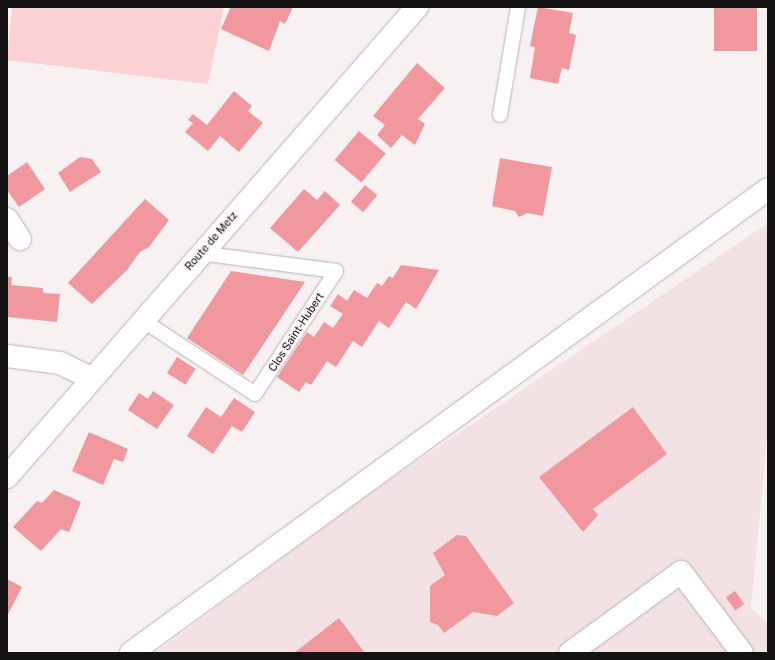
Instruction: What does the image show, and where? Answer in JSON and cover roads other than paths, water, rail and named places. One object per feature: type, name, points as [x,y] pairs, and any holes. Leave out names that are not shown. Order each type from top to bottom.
[{"type":"street","name":"Route de Metz","points":[[7,477],[91,378],[417,7]]},
{"type":"street","points":[[131,653],[768,189]]},
{"type":"street","points":[[7,219],[20,239]]},
{"type":"street","points":[[7,356],[60,363],[91,378]]},
{"type":"street","points":[[570,653],[681,572],[742,653]]},
{"type":"lane","points":[[500,115],[518,7]]},
{"type":"lane","name":"Clos Saint-Hubert","points":[[142,320],[255,394],[336,271],[200,254]]}]
